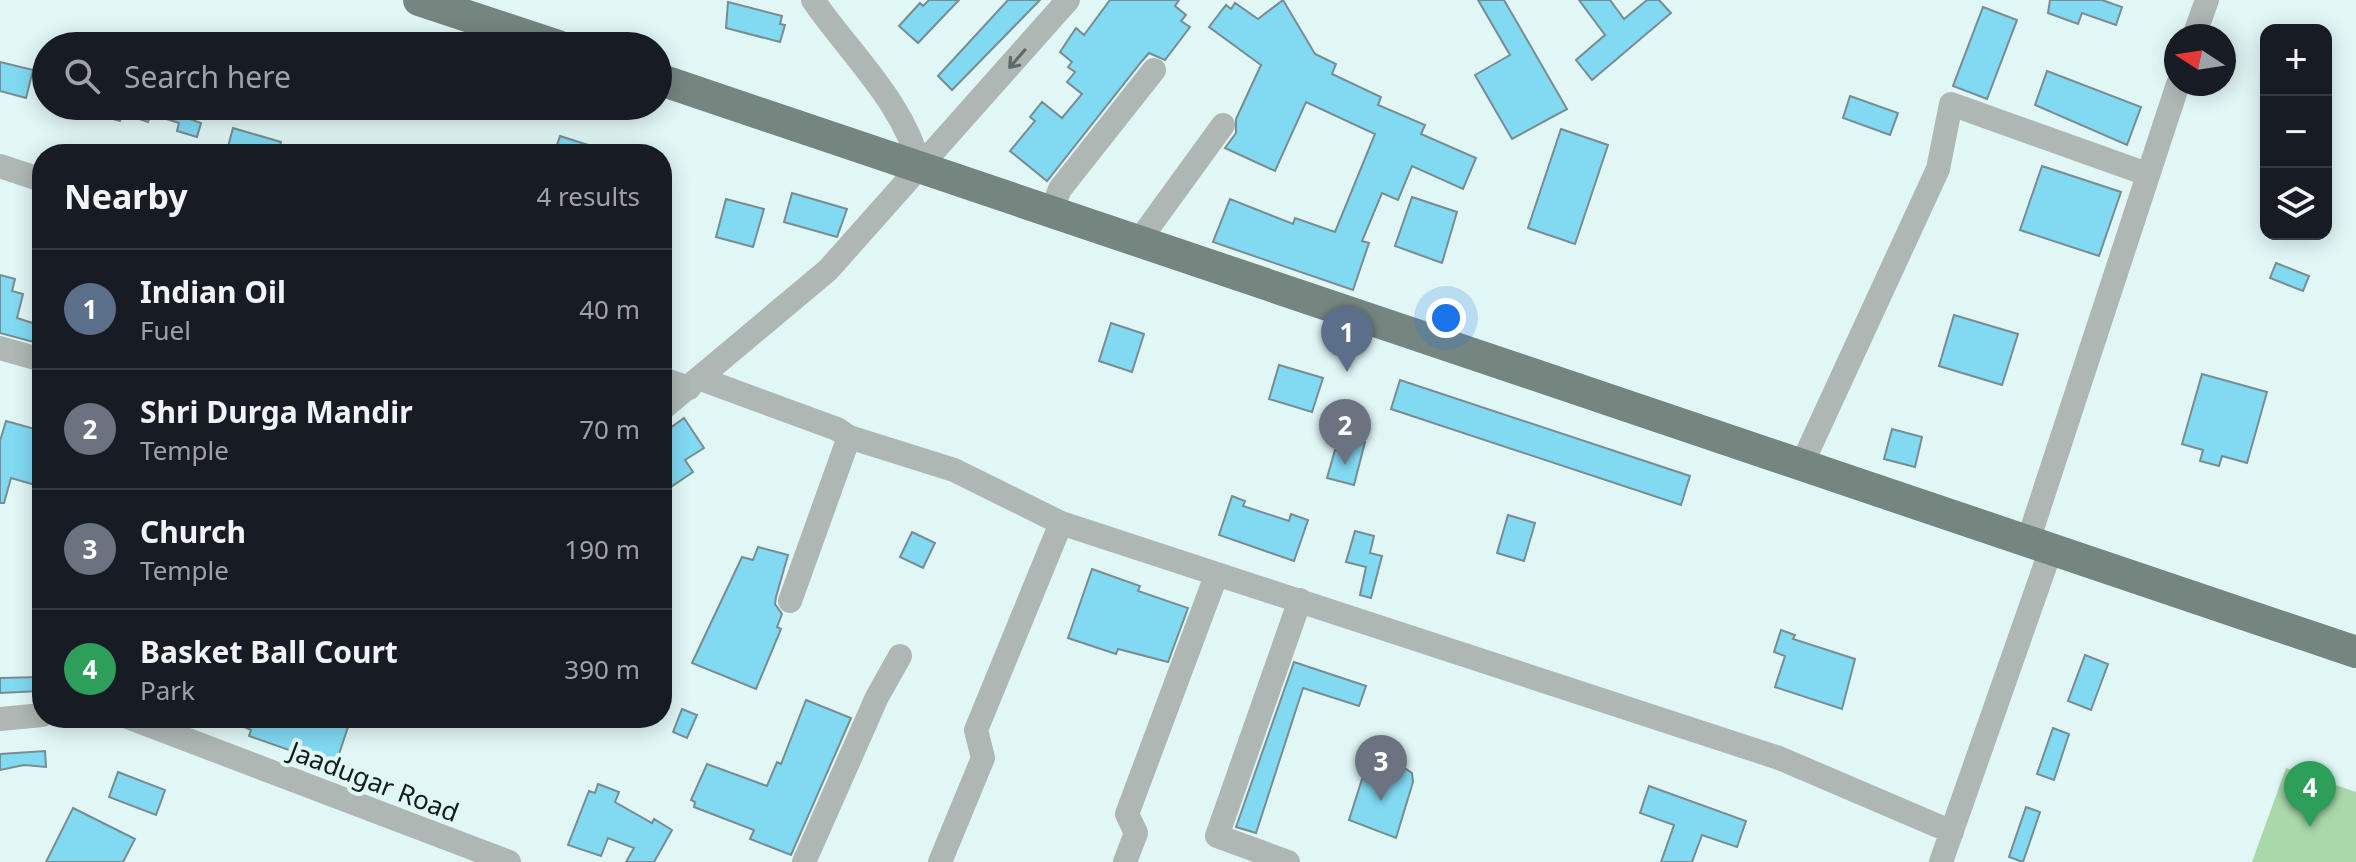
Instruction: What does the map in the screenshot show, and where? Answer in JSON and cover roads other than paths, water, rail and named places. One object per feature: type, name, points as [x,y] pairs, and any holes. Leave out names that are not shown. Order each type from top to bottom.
[{"type":"main road","points":[[419,0],[516,32]]},
{"type":"main road","points":[[672,84],[2356,652]]},
{"type":"street","points":[[813,0],[862,60],[903,123],[920,168]]},
{"type":"street","points":[[672,401],[828,270],[1068,0]]},
{"type":"street","points":[[2198,24],[2207,0]]},
{"type":"street","points":[[1051,212],[1060,189],[1154,70]]},
{"type":"street","points":[[1941,862],[2040,545],[2147,174],[2174,96]]},
{"type":"street","points":[[1801,466],[1938,169],[1951,104],[2147,174]]},
{"type":"street","points":[[1138,242],[1223,125]]},
{"type":"street","points":[[0,166],[32,177]]},
{"type":"street","points":[[0,348],[32,357]]},
{"type":"street","points":[[672,381],[695,384],[837,429],[849,437],[954,470],[1061,523],[1216,576],[1300,600],[1779,758],[1952,832]]},
{"type":"street","points":[[790,601],[849,437]]},
{"type":"street","points":[[940,862],[983,758],[976,730],[1061,523]]},
{"type":"street","points":[[1125,862],[1136,833],[1127,814],[1216,576]]},
{"type":"street","points":[[1288,862],[1217,836],[1300,600]]},
{"type":"street","points":[[804,862],[877,697],[900,656]]},
{"type":"street","points":[[0,719],[32,716]]},
{"type":"street","name":"Jaadugar Road","points":[[156,728],[509,862]]},
{"type":"place","name":"Indian Oil","points":[[1347,372]]},
{"type":"place","name":"Shri Durga Mandir","points":[[1345,465]]},
{"type":"place","name":"Church","points":[[1381,801]]},
{"type":"place","name":"Basket Ball Court","points":[[2310,827]]}]
